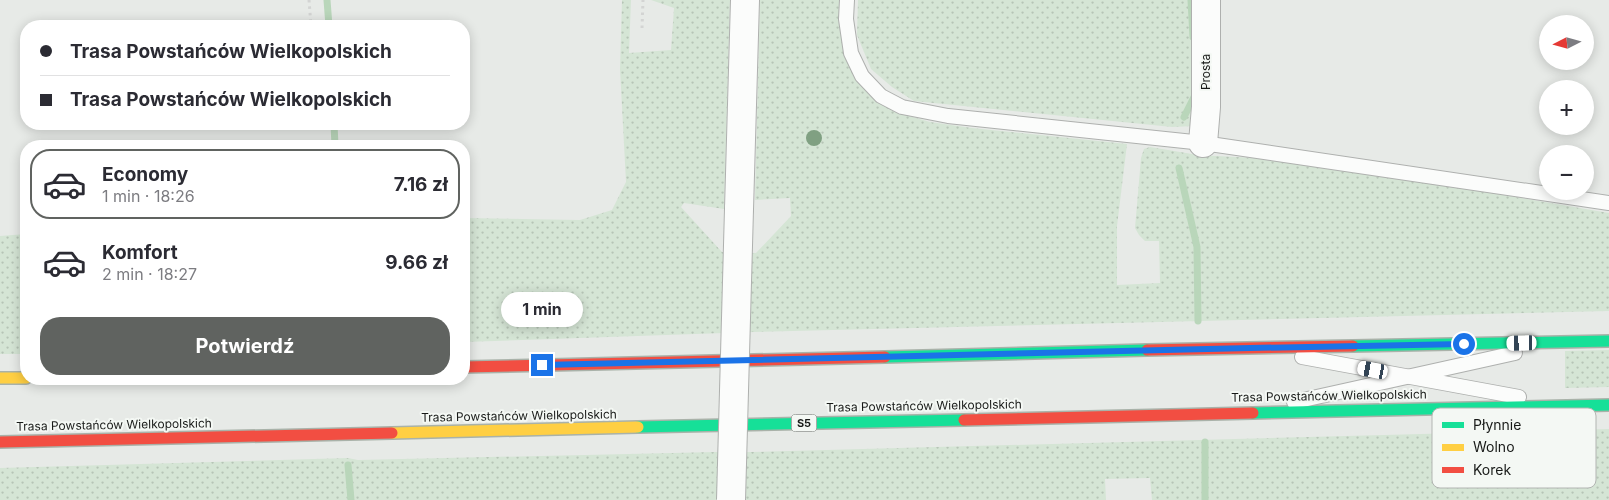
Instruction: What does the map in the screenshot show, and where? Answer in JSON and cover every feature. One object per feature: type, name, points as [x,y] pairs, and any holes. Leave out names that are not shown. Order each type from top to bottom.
[{"type":"highway","points":[[470,367],[1609,341]]},
{"type":"highway","points":[[0,378],[20,378]]},
{"type":"highway","name":"Trasa Powstańców Wielkopolskich","points":[[1461,408],[1609,405]]},
{"type":"highway","name":"Trasa Powstańców Wielkopolskich","points":[[0,442],[1432,409]]},
{"type":"street","points":[[731,500],[745,0]]},
{"type":"street","name":"Prosta","points":[[1203,143],[1206,107],[1206,0]]},
{"type":"lane","points":[[847,0],[846,19],[851,53],[862,76],[881,96],[902,107],[948,116],[1203,143],[1609,203]]},
{"type":"lane","points":[[1252,412],[1561,342]]},
{"type":"lane","points":[[1250,348],[1566,406]]},
{"type":"path","points":[[309,0],[311,20]]},
{"type":"path","points":[[642,28],[643,0]]},
{"type":"green space","points":[[622,0],[631,0],[629,53],[671,50],[674,8],[651,0],[730,0],[724,209],[684,203],[681,207],[722,252],[756,253],[791,216],[790,198],[755,200],[760,0],[842,0],[841,27],[875,100],[896,112],[930,122],[972,128],[1127,144],[1117,226],[1117,285],[1160,283],[1159,241],[1145,241],[1135,228],[1141,158],[1144,149],[1150,147],[1198,155],[1255,158],[1481,191],[1609,213],[1609,311],[753,332],[470,342],[470,218],[580,220],[612,210],[626,182],[620,69]]},
{"type":"green space","points":[[858,0],[1198,0],[1195,126],[1172,127],[914,101],[892,87],[871,69],[857,35]]},
{"type":"green space","points":[[20,234],[20,354],[0,354],[0,236]]},
{"type":"green space","points":[[1609,350],[1609,387],[1565,388],[1565,351]]},
{"type":"green space","points":[[1596,429],[1609,429],[1609,500],[1152,500],[1150,478],[1105,479],[1106,500],[0,500],[0,468],[348,458],[358,460],[750,452],[1432,434],[1432,488],[1596,488]]},
{"type":"waterway","points":[[327,0],[329,20]]},
{"type":"waterway","points":[[1191,0],[1193,37]]},
{"type":"waterway","points":[[1184,117],[1195,95]]},
{"type":"waterway","points":[[334,130],[335,140]]},
{"type":"waterway","points":[[1179,168],[1197,247],[1198,321]]},
{"type":"waterway","points":[[1205,442],[1205,500]]},
{"type":"waterway","points":[[348,465],[351,500]]},
{"type":"traffic: fast","points":[[1353,346],[1609,341]]},
{"type":"traffic: fast","points":[[885,357],[1147,350]]},
{"type":"traffic: fast","points":[[1476,408],[1609,405]]},
{"type":"traffic: fast","points":[[1253,413],[1432,409]]},
{"type":"traffic: fast","points":[[638,427],[964,420]]},
{"type":"traffic: slow","points":[[0,378],[20,378]]},
{"type":"traffic: slow","points":[[392,433],[638,427]]},
{"type":"traffic: jam","points":[[1147,350],[1353,346]]},
{"type":"traffic: jam","points":[[470,367],[885,357]]},
{"type":"traffic: jam","points":[[964,420],[1253,413]]},
{"type":"traffic: jam","points":[[0,442],[392,433]]},
{"type":"route","points":[[542,365],[1464,344]]}]
